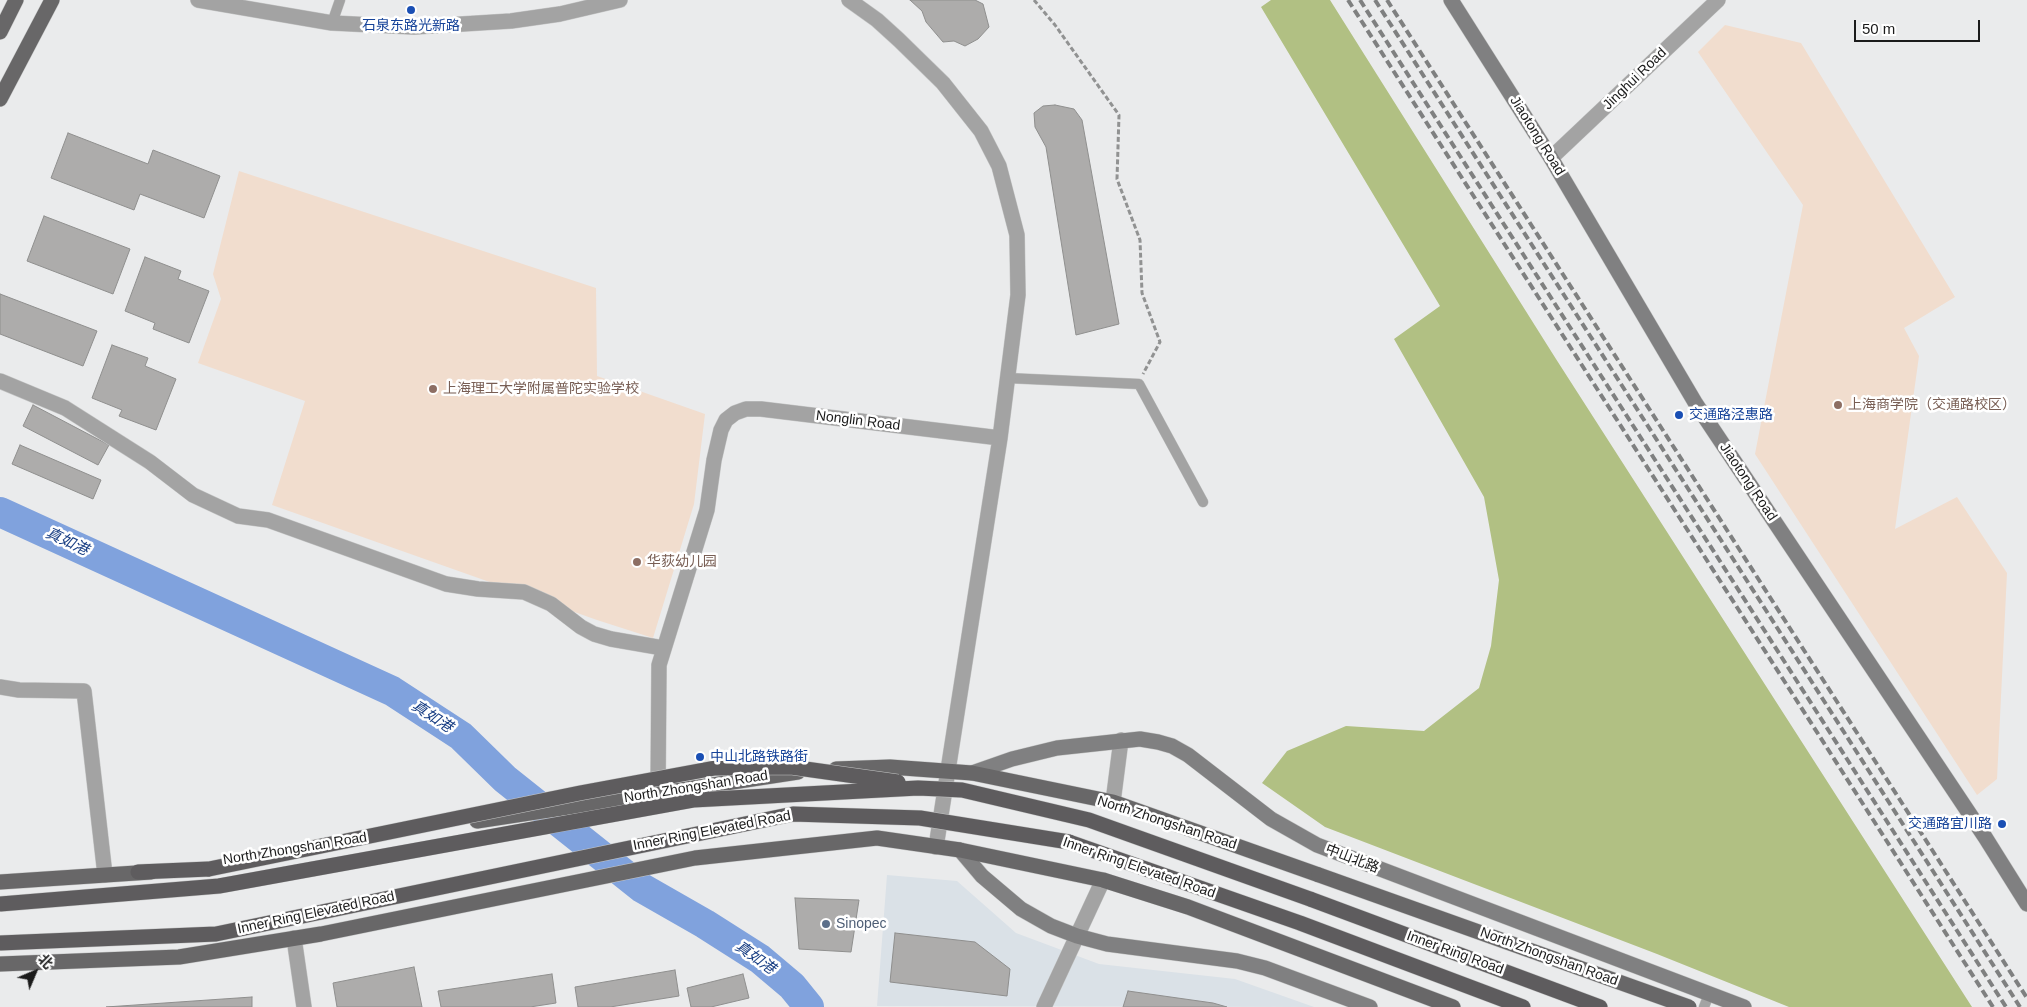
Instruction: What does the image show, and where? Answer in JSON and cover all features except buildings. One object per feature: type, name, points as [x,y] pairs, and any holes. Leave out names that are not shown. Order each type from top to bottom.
[{"type":"highway","points":[[138,872],[210,869],[580,793],[715,768],[791,767],[962,790]]},
{"type":"highway","name":"Inner Ring Elevated Road","points":[[0,904],[219,886],[693,800],[918,788],[962,790],[1089,820],[1310,898],[1600,1007]]},
{"type":"highway","name":"Inner Ring Elevated Road","points":[[0,943],[216,934],[793,814],[920,818],[1069,842],[1300,923],[1523,1007]]},
{"type":"main road","points":[[0,32],[16,0]]},
{"type":"main road","points":[[0,99],[52,0]]},
{"type":"main road","name":"Jiaotong Road","points":[[1451,0],[1551,158],[1696,404],[1985,837],[2027,904]]},
{"type":"main road","name":"中山北路","points":[[972,773],[1012,759],[1057,748],[1140,739],[1172,746],[1188,755],[1271,818],[1317,845],[1676,981],[1706,1000],[1736,1006]]},
{"type":"main road","name":"North Zhongshan Road","points":[[0,882],[179,870],[231,858],[802,771],[890,767],[947,771],[972,773],[1112,802],[1689,1007]]},
{"type":"main road","points":[[0,964],[178,957],[294,938],[695,858],[877,838],[960,850],[1103,880],[1188,906],[1453,1007]]},
{"type":"main road","points":[[960,850],[982,876],[1021,909],[1051,926],[1077,936],[1107,944],[1237,961],[1370,1007]]},
{"type":"street","points":[[198,0],[332,23],[414,27],[510,21],[560,14],[620,0]]},
{"type":"street","points":[[849,0],[894,35],[944,83],[981,130],[999,166],[1017,235],[1018,295],[1000,438],[936,847]]},
{"type":"street","name":"Jinghui Road","points":[[1551,158],[1718,0]]},
{"type":"street","points":[[0,380],[65,408],[150,462],[193,495],[238,516],[268,520],[446,584],[478,589],[524,592],[551,604],[581,627],[594,634],[611,639],[663,648]]},
{"type":"street","name":"Nonglin Road","points":[[658,793],[658,682],[663,648],[707,510],[721,430],[726,420],[735,413],[746,409],[761,409],[1000,438]]},
{"type":"street","points":[[0,687],[19,690],[84,691],[105,875]]},
{"type":"street","points":[[1112,802],[1121,740]]},
{"type":"street","points":[[1044,1007],[1103,880]]},
{"type":"street","points":[[294,938],[304,1007]]},
{"type":"lane","points":[[332,23],[340,0]]},
{"type":"lane","points":[[1007,378],[1138,384],[1203,502]]},
{"type":"lane","points":[[1668,1007],[1676,981]]},
{"type":"path","points":[[1034,0],[1055,24],[1119,115],[1117,179],[1140,240],[1142,293],[1160,342],[1138,384]]},
{"type":"shaded area","name":"上海商学院（交通路校区）","points":[[1725,25],[1801,43],[1955,297],[1904,328],[1919,356],[1895,529],[1957,497],[2007,573],[1997,779],[1977,795],[1755,454],[1803,205],[1698,52]]},
{"type":"shaded area","name":"上海理工大学附属普陀实验学校","points":[[239,171],[596,288],[597,376],[705,414],[694,504],[653,638],[272,505],[305,401],[198,363],[221,299],[213,274]]},
{"type":"shaded area","points":[[887,875],[957,881],[1016,933],[1099,964],[1235,979],[1314,1007],[877,1006]]},
{"type":"green space","points":[[1271,0],[1330,0],[1556,359],[1972,1007],[1789,1007],[1657,954],[1325,827],[1262,783],[1287,751],[1346,726],[1424,731],[1479,688],[1491,646],[1499,580],[1484,497],[1394,339],[1440,306],[1261,7]]},
{"type":"waterway","name":"真如港","points":[[0,512],[392,691],[461,736],[505,779],[642,888],[705,924],[760,959],[792,986],[809,1007]]},
{"type":"railway","points":[[1348,0],[1993,1007]]},
{"type":"railway","points":[[1360,0],[2006,1007]]},
{"type":"railway","points":[[1375,0],[2020,1007]]},
{"type":"railway","points":[[1387,0],[2027,998]]},
{"type":"place","name":"石泉东路光新路","points":[[411,10]]},
{"type":"place","name":"上海理工大学附属普陀实验学校","points":[[433,389]]},
{"type":"place","name":"上海商学院（交通路校区）","points":[[1838,405]]},
{"type":"place","name":"交通路泾惠路","points":[[1679,415]]},
{"type":"place","name":"华荻幼儿园","points":[[637,562]]},
{"type":"place","name":"中山北路铁路街","points":[[700,757]]},
{"type":"place","name":"交通路宜川路","points":[[2002,824]]},
{"type":"place","name":"Sinopec","points":[[826,924]]}]
